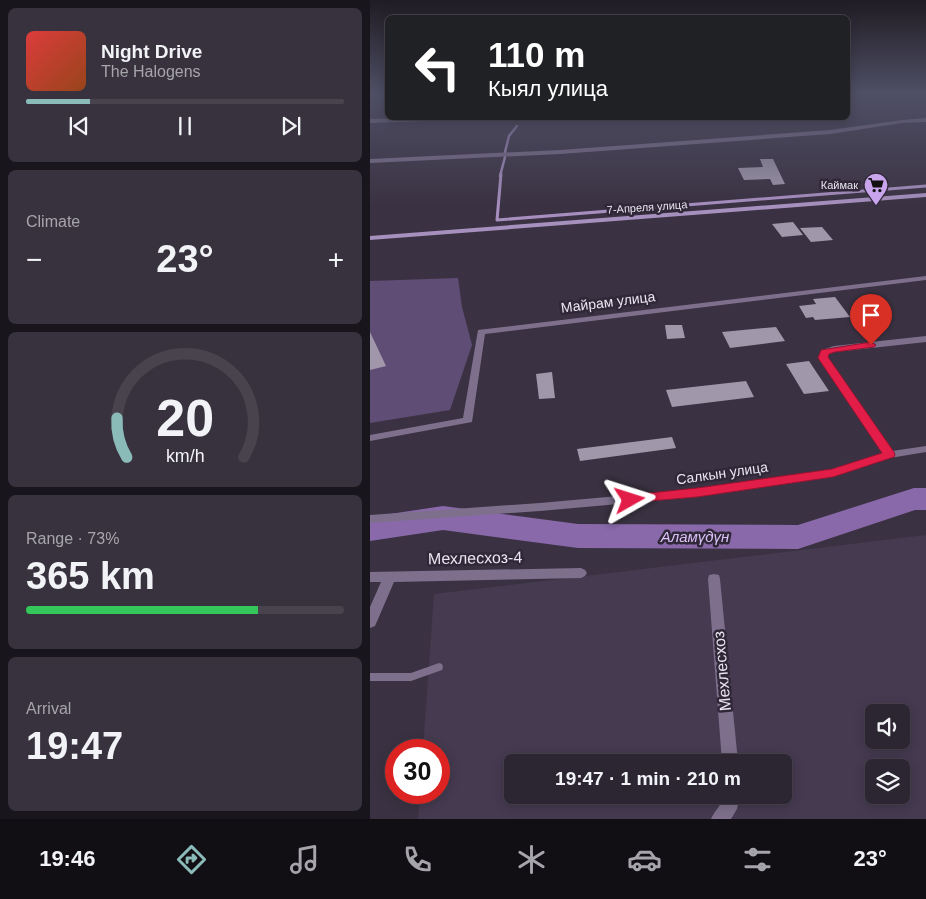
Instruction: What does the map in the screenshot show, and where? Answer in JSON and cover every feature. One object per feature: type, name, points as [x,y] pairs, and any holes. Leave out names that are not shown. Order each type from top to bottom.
[{"type":"main road","name":"7-Апреля улица","points":[[370,238],[926,195]]},
{"type":"street","points":[[370,161],[560,152],[845,130]]},
{"type":"street","name":"Майрам улица","points":[[370,438],[468,420],[481,332],[926,278]]},
{"type":"street","points":[[889,455],[823,358],[825,352],[834,349],[926,339]]},
{"type":"street","name":"Салкын улица","points":[[370,519],[503,510],[697,493],[833,473],[889,455],[926,449]]},
{"type":"street","name":"Мехлесхоз-4","points":[[370,577],[581,573]]},
{"type":"street","points":[[370,622],[390,576]]},
{"type":"street","name":"Мехлесхоз","points":[[714,578],[729,754]]},
{"type":"street","points":[[720,819],[729,809],[730,804]]},
{"type":"lane","points":[[370,677],[411,677],[439,667]]},
{"type":"shaded area","points":[[458,278],[462,307],[472,345],[450,410],[370,423],[370,281]]},
{"type":"shaded area","points":[[926,535],[926,819],[418,819],[419,804],[450,804],[450,739],[424,739],[434,594]]},
{"type":"building","points":[[760,159],[773,159],[785,184],[773,185],[770,179],[744,180],[738,168],[763,167]]},
{"type":"building","points":[[793,222],[803,235],[782,237],[772,224]]},
{"type":"building","points":[[822,227],[833,240],[811,242],[800,228]]},
{"type":"building","points":[[835,297],[850,317],[815,320],[813,317],[806,318],[799,306],[816,304],[813,299]]},
{"type":"building","points":[[665,325],[682,325],[685,338],[667,339]]},
{"type":"building","points":[[776,327],[785,341],[730,348],[722,332]]},
{"type":"building","points":[[370,332],[386,366],[370,370]]},
{"type":"building","points":[[809,361],[829,391],[804,394],[786,364]]},
{"type":"building","points":[[552,372],[555,398],[539,399],[536,374]]},
{"type":"building","points":[[746,381],[754,397],[672,407],[666,390]]},
{"type":"building","points":[[672,437],[676,448],[580,461],[577,449]]},
{"type":"waterway","points":[[505,152],[509,136],[514,130]]},
{"type":"waterway","points":[[500,176],[505,157]]},
{"type":"waterway","points":[[501,174],[497,220],[926,186]]},
{"type":"waterway","name":"Аламүдүн","points":[[370,529],[443,518],[578,536],[798,537],[914,499],[926,499]]},
{"type":"place","name":"Каймак","points":[[876,206]]},
{"type":"route","points":[[630,500],[697,493],[833,473],[889,455],[823,358],[825,352],[834,349],[871,345]]}]
